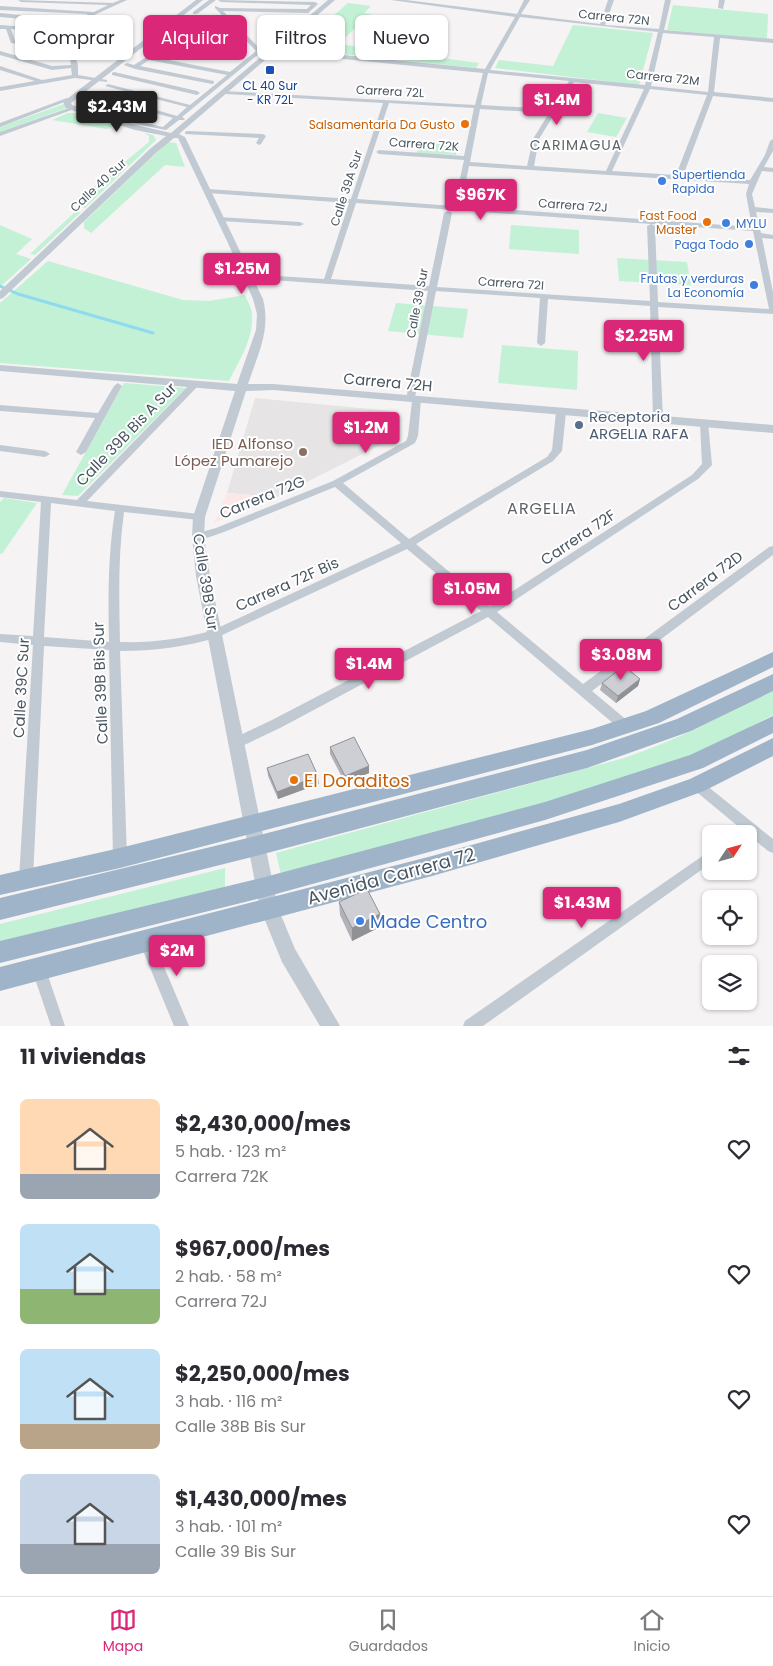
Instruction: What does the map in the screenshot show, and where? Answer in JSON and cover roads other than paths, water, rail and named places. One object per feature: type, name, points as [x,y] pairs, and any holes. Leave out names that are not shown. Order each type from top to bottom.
[{"type":"highway","points":[[0,885],[120,858],[592,737],[677,706],[773,659]]},
{"type":"highway","points":[[0,909],[256,846],[587,759],[684,725],[773,682]]},
{"type":"highway","name":"Avenida Carrera 72","points":[[0,979],[146,941],[267,898],[661,775],[696,762],[773,724]]},
{"type":"highway","name":"Avenida Carrera 72","points":[[0,952],[432,866],[619,813],[697,785],[773,746]]},
{"type":"highway","points":[[0,895],[26,879]]},
{"type":"street","points":[[21,0],[116,4]]},
{"type":"street","points":[[92,15],[124,0]]},
{"type":"street","points":[[180,15],[200,0]]},
{"type":"street","points":[[194,15],[214,4],[222,0],[315,4],[308,10],[214,4]]},
{"type":"street","name":"Calle 40 Sur","points":[[314,15],[332,0]]},
{"type":"street","name":"Calle 40 Sur","points":[[325,15],[342,0]]},
{"type":"street","name":"Carrera 72N","points":[[394,0],[602,26],[773,42]]},
{"type":"street","points":[[457,208],[486,71],[528,0]]},
{"type":"street","points":[[602,26],[611,0]]},
{"type":"street","points":[[608,173],[648,87],[668,0]]},
{"type":"street","points":[[721,8],[722,0]]},
{"type":"street","points":[[214,4],[257,49]]},
{"type":"street","points":[[0,8],[96,13]]},
{"type":"street","points":[[0,15],[15,16]]},
{"type":"street","points":[[0,27],[15,29]]},
{"type":"street","points":[[8,28],[11,39]]},
{"type":"street","points":[[11,39],[15,34]]},
{"type":"street","points":[[679,177],[711,93],[717,36]]},
{"type":"street","points":[[11,39],[74,51],[76,76]]},
{"type":"street","points":[[0,125],[69,99],[143,43]]},
{"type":"street","points":[[92,94],[84,105],[93,111],[158,128],[166,128],[257,53]]},
{"type":"street","points":[[0,54],[52,68],[75,66]]},
{"type":"street","points":[[0,134],[74,108],[78,101],[92,94],[143,56]]},
{"type":"street","name":"Carrera 72M","points":[[345,57],[773,100]]},
{"type":"street","points":[[131,66],[148,58],[232,74]]},
{"type":"street","name":"Calle 40 Sur","points":[[187,131],[225,92],[262,60]]},
{"type":"street","name":"Calle 40 Sur","points":[[0,296],[154,150],[187,131],[273,60]]},
{"type":"street","points":[[131,66],[212,82]]},
{"type":"street","points":[[0,68],[41,82]]},
{"type":"street","points":[[118,75],[197,93]]},
{"type":"street","points":[[0,89],[76,76],[95,79],[192,107]]},
{"type":"street","points":[[530,168],[536,139],[574,79]]},
{"type":"street","points":[[0,84],[8,87]]},
{"type":"street","name":"Carrera 72L","points":[[225,92],[554,111]]},
{"type":"street","points":[[92,94],[179,118],[187,131]]},
{"type":"street","points":[[69,99],[67,104],[74,108],[187,131],[263,136],[259,143]]},
{"type":"street","name":"Calle 39A Sur","points":[[326,281],[386,102]]},
{"type":"street","name":"Calle 39B Sur","points":[[187,131],[208,192],[258,299],[262,322],[199,517],[198,537],[214,634],[267,898],[278,934],[292,966],[331,1026]]},
{"type":"street","points":[[773,141],[753,182],[750,194],[773,312]]},
{"type":"street","name":"Carrera 72K","points":[[379,152],[530,168],[753,182]]},
{"type":"street","points":[[760,169],[773,170]]},
{"type":"street","name":"Carrera 72J","points":[[208,192],[457,208],[757,232],[773,236]]},
{"type":"street","points":[[752,209],[773,212]]},
{"type":"street","name":"Calle 39 Sur","points":[[413,436],[413,399],[432,289],[448,213]]},
{"type":"street","points":[[221,219],[300,224]]},
{"type":"street","points":[[651,226],[658,420]]},
{"type":"street","name":"Carrera 72I","points":[[247,276],[773,312]]},
{"type":"street","points":[[541,343],[544,296]]},
{"type":"street","name":"Carrera 72H","points":[[0,368],[194,385],[240,388],[273,387],[773,429]]},
{"type":"street","name":"Calle 39B Bis A Sur","points":[[79,503],[194,385]]},
{"type":"street","points":[[81,452],[118,386]]},
{"type":"street","points":[[0,408],[101,416]]},
{"type":"street","name":"Carrera 72F Bis","points":[[0,638],[114,646],[169,645],[214,634],[408,544],[550,459],[558,452],[561,412]]},
{"type":"street","name":"Carrera 72F","points":[[236,743],[276,724],[489,612],[513,598],[703,471],[707,465],[705,424]]},
{"type":"street","name":"Carrera 72G","points":[[198,537],[336,483],[410,443],[413,436]]},
{"type":"street","points":[[0,448],[45,454]]},
{"type":"street","points":[[336,483],[626,726]]},
{"type":"street","name":"Carrera 72G","points":[[0,494],[199,517]]},
{"type":"street","name":"Calle 39C Sur","points":[[26,879],[46,499]]},
{"type":"street","name":"Calle 39B Bis Sur","points":[[120,508],[113,569],[120,858]]},
{"type":"street","name":"Carrera 72D","points":[[583,691],[773,550]]},
{"type":"street","points":[[697,785],[740,825]]},
{"type":"street","points":[[758,838],[773,847]]},
{"type":"street","points":[[470,1026],[702,862]]},
{"type":"street","points":[[146,941],[182,1026]]},
{"type":"street","points":[[38,970],[58,1026]]},
{"type":"waterway","points":[[0,286],[18,294],[153,333]]},
{"type":"place","name":"CL 40 Sur - KR 72L","points":[[270,70]]},
{"type":"place","name":"Salsamentaria Da Gusto","points":[[465,124]]},
{"type":"place","name":"Supertienda Rapida","points":[[662,181]]},
{"type":"place","name":"Fast Food Master","points":[[707,222]]},
{"type":"place","name":"MYLU","points":[[726,223]]},
{"type":"place","name":"Paga Todo","points":[[749,244]]},
{"type":"place","name":"Frutas y verduras La Economía","points":[[754,285]]},
{"type":"place","name":"Receptoria ARGELIA RAFA","points":[[579,425]]},
{"type":"place","name":"IED Alfonso López Pumarejo","points":[[303,452]]},
{"type":"place","name":"El Doraditos","points":[[294,780]]},
{"type":"place","name":"Made Centro","points":[[360,921]]},
{"type":"district","name":"CARIMAGUA","points":[[576,145]]},
{"type":"district","name":"ARGELIA","points":[[542,508]]}]
